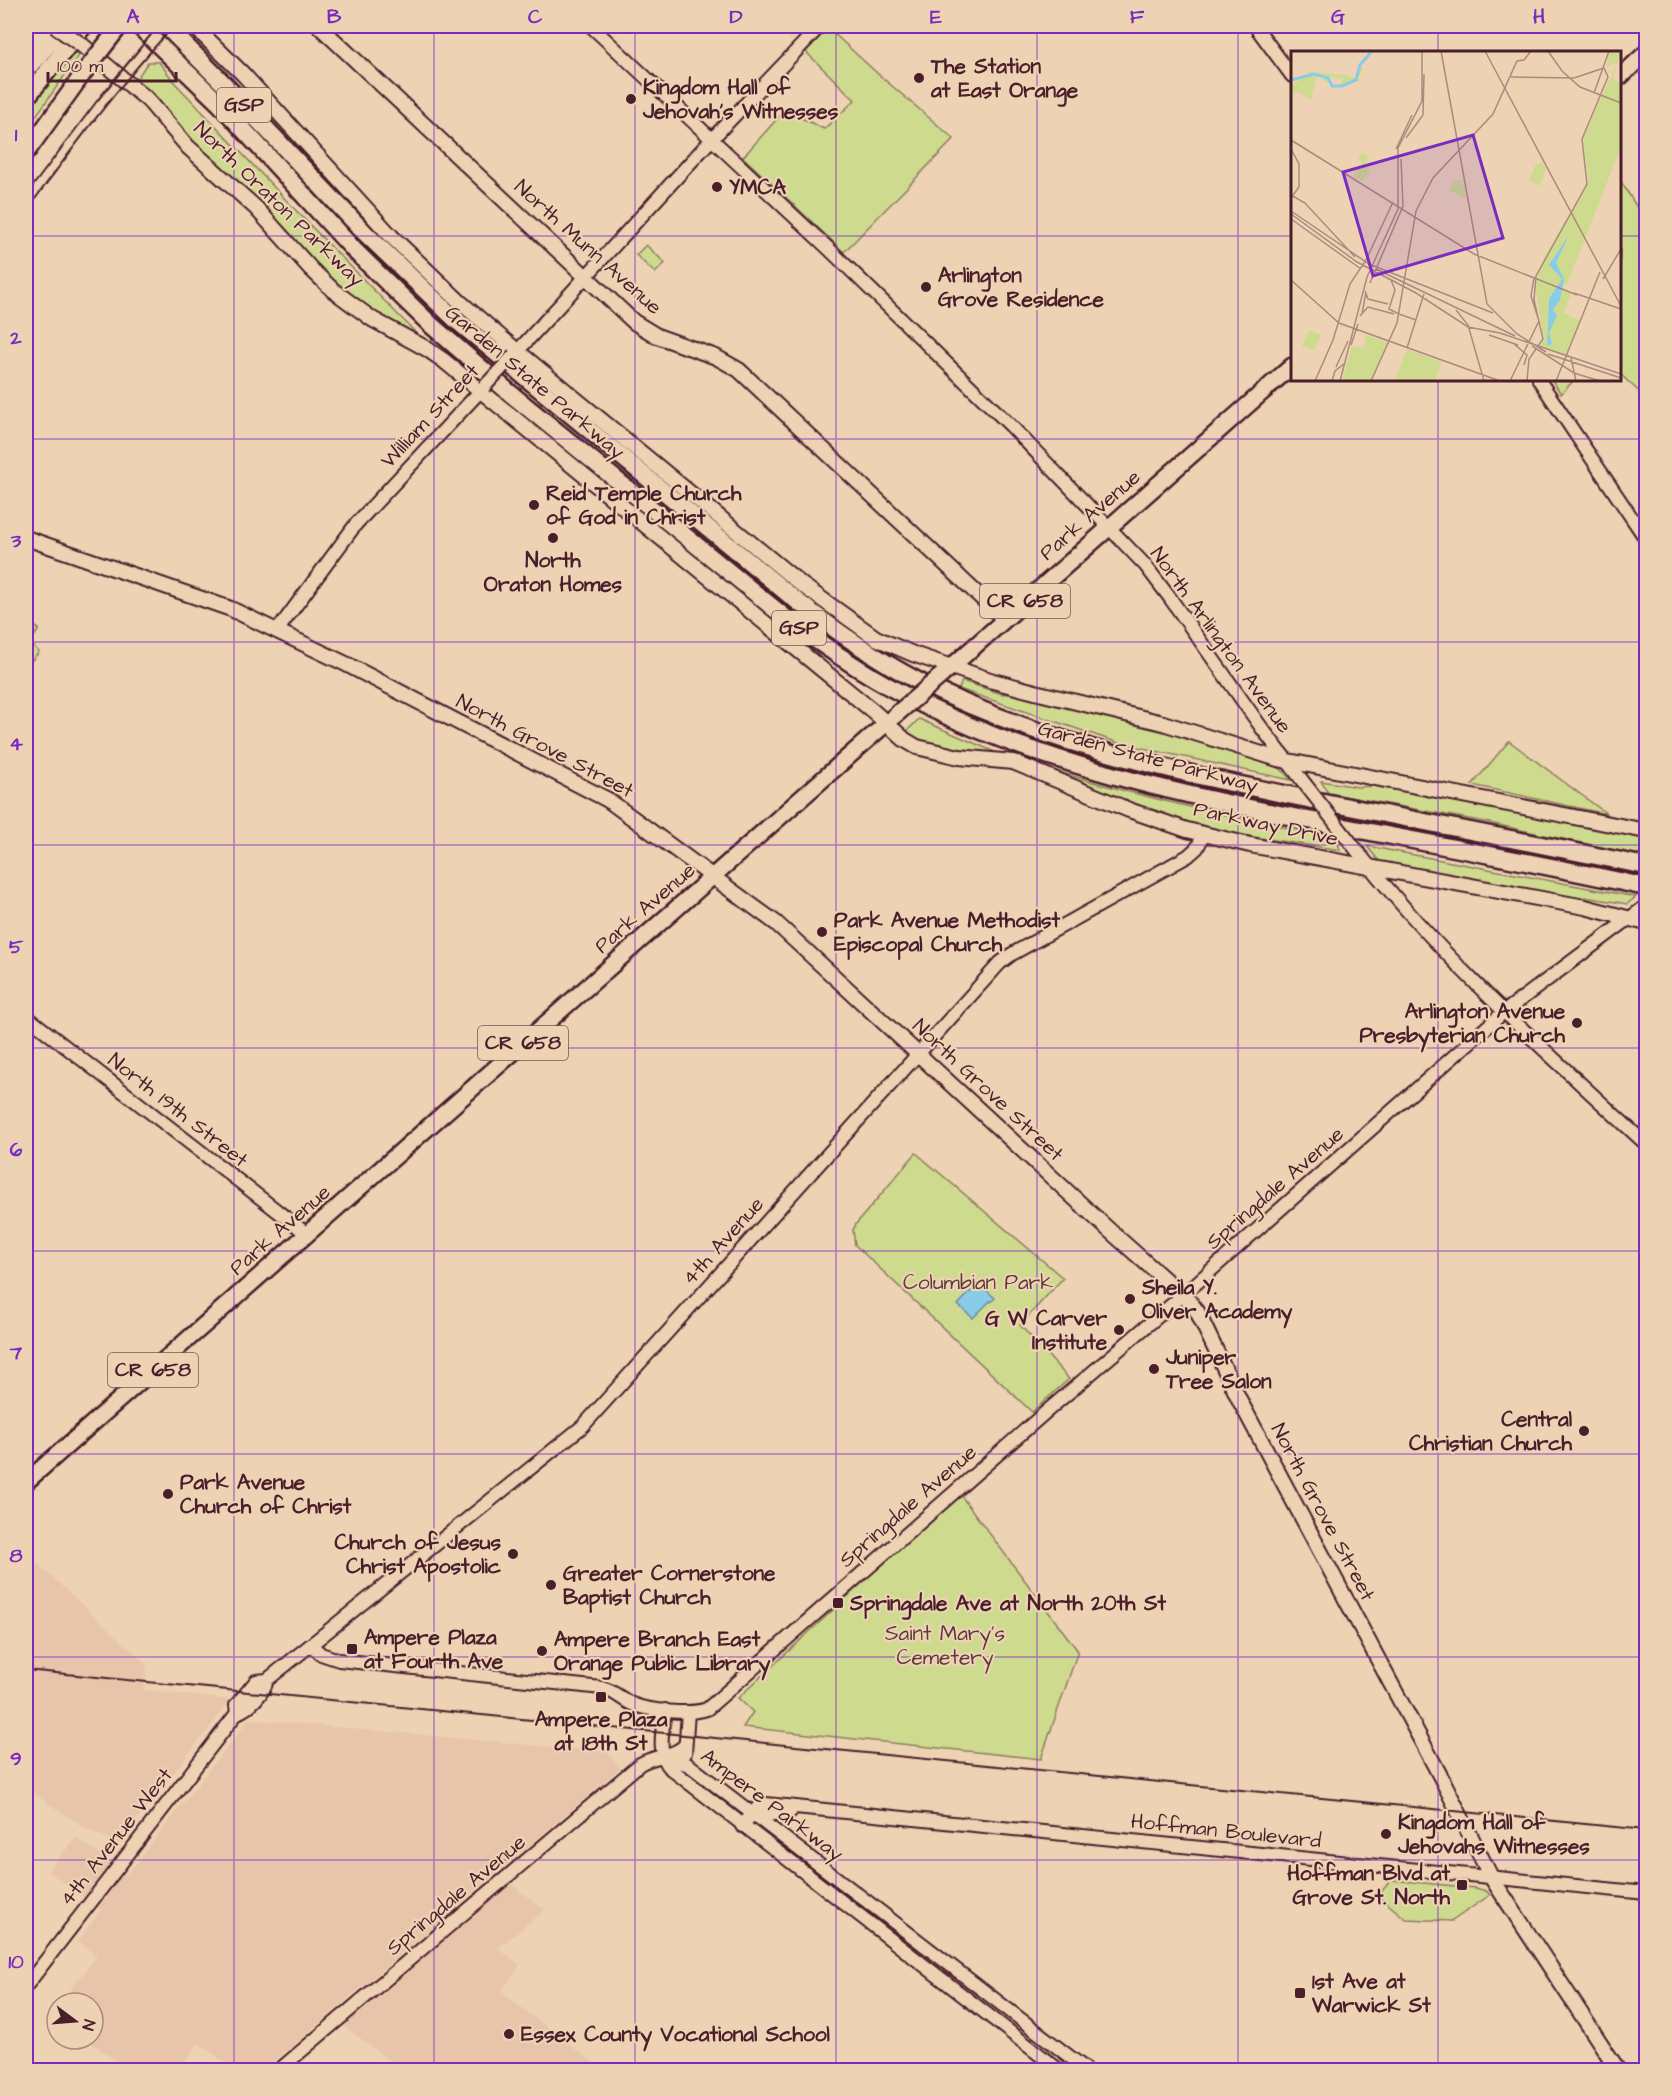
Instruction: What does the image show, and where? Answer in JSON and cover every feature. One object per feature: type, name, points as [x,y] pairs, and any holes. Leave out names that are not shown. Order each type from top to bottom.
[{"type":"highway","points":[[26,51],[50,26]]},
{"type":"highway","points":[[26,70],[63,26]]},
{"type":"highway","name":"Garden State Parkway","points":[[139,26],[220,104],[354,250],[453,345],[782,615],[883,684],[937,712],[980,730],[1073,763],[1146,784],[1257,810],[1647,887]]},
{"type":"highway","name":"Garden State Parkway","points":[[166,26],[216,75],[360,228],[456,320],[804,607],[849,640],[888,664],[945,694],[986,711],[1132,759],[1268,791],[1647,866]]},
{"type":"highway","points":[[26,86],[83,27]]},
{"type":"highway","points":[[26,98],[83,27]]},
{"type":"main road","name":"North Oraton Parkway","points":[[55,26],[148,100],[188,147],[264,216],[311,269],[334,291],[372,319],[435,354],[482,389],[905,740]]},
{"type":"main road","points":[[26,153],[120,26]]},
{"type":"main road","points":[[194,26],[243,74],[392,237],[515,353],[833,609],[885,642],[946,671],[1171,725],[1287,761],[1647,831]]},
{"type":"main road","name":"North Munn Avenue","points":[[319,26],[641,328],[668,341],[716,357],[739,370],[1004,619]]},
{"type":"main road","points":[[1621,76],[1647,53]]},
{"type":"main road","name":"Park Avenue","points":[[26,1482],[1108,526],[1291,368]]},
{"type":"main road","name":"North Grove Street","points":[[26,538],[231,609],[346,664],[608,800],[776,923],[1109,1230],[1183,1295],[1197,1311],[1247,1413],[1443,1781],[1491,1877],[1618,2070]]},
{"type":"main road","name":"Parkway Drive","points":[[905,740],[917,747],[939,754],[1013,762],[1144,816],[1204,834],[1585,907],[1647,923]]},
{"type":"street","name":"North Arlington Avenue","points":[[591,26],[829,249],[1003,419],[1108,526],[1158,581],[1287,761],[1401,904],[1504,1012],[1647,1144]]},
{"type":"street","name":"William Street","points":[[277,631],[356,524],[711,140],[820,26]]},
{"type":"street","points":[[1255,26],[1291,73]]},
{"type":"street","points":[[1540,381],[1647,539]]},
{"type":"street","name":"4th Avenue","points":[[237,1713],[245,1710],[265,1687],[267,1680],[583,1426],[1000,963],[1012,954],[1188,856],[1197,848],[1204,834]]},
{"type":"street","name":"Springdale Avenue","points":[[311,1645],[321,1654],[339,1660],[602,1688],[612,1691],[637,1706],[688,1712],[703,1711],[1183,1295],[1504,1012],[1647,906]]},
{"type":"street","name":"North 19th Street","points":[[26,1016],[307,1234]]},
{"type":"street","points":[[662,1755],[665,1710]]},
{"type":"street","points":[[688,1712],[685,1745],[689,1765]]},
{"type":"street","name":"4th Avenue West","points":[[26,1986],[237,1713]]},
{"type":"street","name":"Springdale Avenue","points":[[279,2070],[640,1764],[678,1750],[685,1745]]},
{"type":"street","name":"Ampere Parkway","points":[[662,1755],[689,1765],[1087,2070]]},
{"type":"street","name":"Ampere Parkway","points":[[662,1755],[670,1768],[742,1826],[1059,2070]]},
{"type":"street","name":"Hoffman Boulevard","points":[[752,1814],[763,1804],[1647,1893]]},
{"type":"street","points":[[742,1826],[752,1814]]},
{"type":"shaded area","points":[[777,26],[804,26],[791,40]]},
{"type":"shaded area","points":[[37,1563],[147,1665],[144,1690],[231,1700],[118,1844],[82,1826],[26,1788],[26,1573]]},
{"type":"shaded area","points":[[249,1719],[607,1752],[621,1768],[264,2070],[234,2070],[199,2043],[179,2070],[128,2070],[103,2051],[105,2051],[105,1991],[69,1991],[97,1956],[78,1941],[101,1910],[48,1871],[76,1837],[127,1875]]},
{"type":"shaded area","points":[[510,1883],[545,1910],[498,1948],[520,1965],[501,1992],[603,2070],[402,2070],[340,2023]]},
{"type":"green space","points":[[828,28],[954,139],[844,252],[743,157],[785,110],[824,129],[855,100],[806,52]]},
{"type":"green space","points":[[70,51],[80,54],[26,130],[26,113]]},
{"type":"green space","points":[[148,62],[159,62],[175,83],[417,334],[378,314],[325,275],[287,230],[185,138],[135,81]]},
{"type":"green space","points":[[1621,182],[1646,222],[1646,398],[1621,375]]},
{"type":"green space","points":[[646,245],[665,263],[655,273],[636,255]]},
{"type":"green space","points":[[1553,381],[1573,381],[1561,394]]},
{"type":"green space","points":[[26,621],[39,629],[30,643],[39,652],[26,667]]},
{"type":"green space","points":[[962,681],[1002,694],[1015,693],[1184,735],[1281,769],[1291,780],[1119,743],[959,689]]},
{"type":"green space","points":[[919,719],[997,753],[919,745],[907,731]]},
{"type":"green space","points":[[1509,741],[1607,814],[1472,785]]},
{"type":"green space","points":[[1056,771],[1195,808],[1337,838],[1340,850],[1222,832],[1147,811]]},
{"type":"green space","points":[[1321,781],[1358,787],[1373,786],[1528,813],[1646,838],[1646,857],[1485,822],[1328,793]]},
{"type":"green space","points":[[1367,846],[1636,897],[1627,904],[1585,897],[1574,900],[1382,865]]},
{"type":"green space","name":"Columbian Park","points":[[916,1153],[1063,1278],[1020,1325],[1069,1379],[1032,1412],[855,1245],[853,1230],[856,1224]]},
{"type":"green space","name":"Saint Mary's Cemetery","points":[[959,1493],[1078,1651],[1041,1759],[743,1727],[753,1712],[738,1698]]},
{"type":"green space","points":[[1391,1880],[1476,1888],[1490,1895],[1452,1921],[1406,1919],[1378,1896]]},
{"type":"water","points":[[978,1283],[995,1298],[973,1318],[958,1305]]},
{"type":"railway","points":[[26,195],[97,101],[158,26]]},
{"type":"railway","points":[[26,211],[116,93],[174,26]]},
{"type":"railway","points":[[26,1670],[1646,1830]]},
{"type":"place","name":"The Station at East Orange","points":[[919,78]]},
{"type":"place","name":"Kingdom Hall of Jehovah's Witnesses","points":[[631,99]]},
{"type":"place","name":"YMCA","points":[[717,187]]},
{"type":"place","name":"Arlington Grove Residence","points":[[926,287]]},
{"type":"place","name":"Reid Temple Church of God in Christ","points":[[534,505]]},
{"type":"place","name":"North Oraton Homes","points":[[553,538]]},
{"type":"place","name":"Park Avenue Methodist Episcopal Church","points":[[822,932]]},
{"type":"place","name":"Arlington Avenue Presbyterian Church","points":[[1577,1023]]},
{"type":"place","name":"Sheila Y. Oliver Academy","points":[[1130,1299]]},
{"type":"place","name":"G W Carver Institute","points":[[1119,1330]]},
{"type":"place","name":"Juniper Tree Salon","points":[[1154,1369]]},
{"type":"place","name":"Central Christian Church","points":[[1584,1431]]},
{"type":"place","name":"Park Avenue Church of Christ","points":[[168,1494]]},
{"type":"place","name":"Church of Jesus Christ Apostolic","points":[[513,1554]]},
{"type":"place","name":"Greater Cornerstone Baptist Church","points":[[551,1585]]},
{"type":"place","name":"Springdale Ave at North 20th St","points":[[838,1603]]},
{"type":"place","name":"Ampere Plaza at Fourth Ave","points":[[352,1649]]},
{"type":"place","name":"Ampere Branch East Orange Public Library","points":[[542,1651]]},
{"type":"place","name":"Ampere Plaza at 18th St","points":[[601,1697]]},
{"type":"place","name":"Kingdom Hall of Jehovahs Witnesses","points":[[1386,1834]]},
{"type":"place","name":"Hoffman Blvd at Grove St. North","points":[[1462,1885]]},
{"type":"place","name":"1st Ave at Warwick St","points":[[1300,1993]]},
{"type":"place","name":"Essex County Vocational School","points":[[509,2034]]}]
